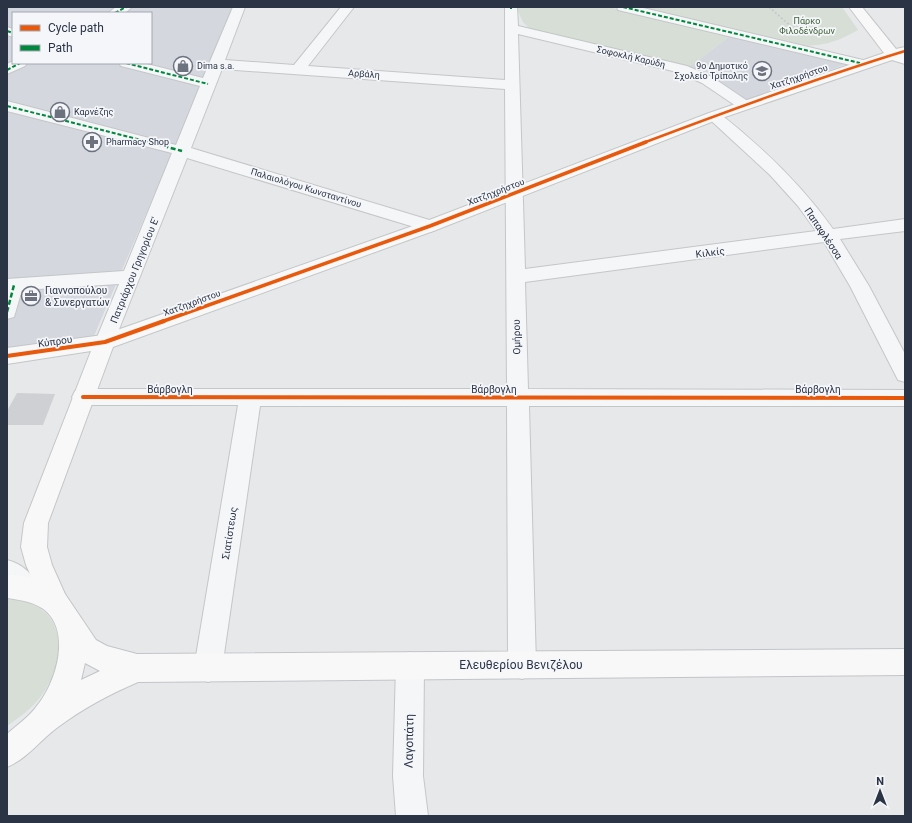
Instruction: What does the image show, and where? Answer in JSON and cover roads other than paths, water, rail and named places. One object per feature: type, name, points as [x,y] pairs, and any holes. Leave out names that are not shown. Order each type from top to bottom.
[{"type":"street","points":[[117,12],[126,7]]},
{"type":"street","name":"Πατριάρχου Γρηγορίου Ε'","points":[[63,615],[38,565],[34,547],[36,524],[83,397],[239,7]]},
{"type":"street","points":[[298,70],[348,7]]},
{"type":"street","points":[[623,7],[863,64],[900,69],[901,52],[880,41],[855,7]]},
{"type":"street","name":"Ομήρου","points":[[508,13],[512,85],[522,665]]},
{"type":"street","name":"Σοφοκλή Καρύδη","points":[[508,13],[682,69],[707,80],[744,105]]},
{"type":"street","name":"Χατζηχρήστου","points":[[105,342],[430,226],[744,105],[901,52]]},
{"type":"street","points":[[7,70],[18,64]]},
{"type":"street","points":[[130,64],[208,84]]},
{"type":"street","name":"Αρβάλη","points":[[216,64],[512,85]]},
{"type":"street","name":"Παλαιολόγου Κωνσταντίνου","points":[[7,106],[182,150],[430,226]]},
{"type":"street","name":"Παπαφλέσσα","points":[[714,116],[768,162],[791,188],[829,236],[905,374]]},
{"type":"street","name":"Κιλκίς","points":[[515,277],[905,225]]},
{"type":"street","points":[[7,312],[10,285],[131,277]]},
{"type":"street","name":"Κύπρου","points":[[7,356],[105,342]]},
{"type":"street","name":"Βάρβογλη","points":[[83,397],[905,398]]},
{"type":"street","name":"Σιατίστεως","points":[[208,668],[250,397]]},
{"type":"street","points":[[7,586],[33,590],[63,615],[86,649],[102,658],[137,668]]},
{"type":"street","points":[[44,720],[65,687],[73,654],[63,615]]},
{"type":"street","name":"Ελευθερίου Βενιζέλου","points":[[137,668],[905,662]]},
{"type":"street","name":"Λαγοπάτη","points":[[410,666],[408,776],[412,816]]},
{"type":"street","points":[[7,752],[14,748],[44,720],[76,698],[137,668]]},
{"type":"lane","points":[[7,567],[13,568],[21,574],[33,590]]},
{"type":"place","name":"Dima s.a.","points":[[183,66]]},
{"type":"place","name":"9ο Δημοτικό Σχολείο Τρίπολης","points":[[762,71]]},
{"type":"place","name":"Καρνέζης","points":[[60,112]]},
{"type":"place","name":"Pharmacy Shop","points":[[92,142]]},
{"type":"place","name":"Γιαννοπούλου & Συνεργατών","points":[[31,296]]},
{"type":"park label","name":"Πάρκο Φιλοδένδρων","points":[[807,26]]}]
